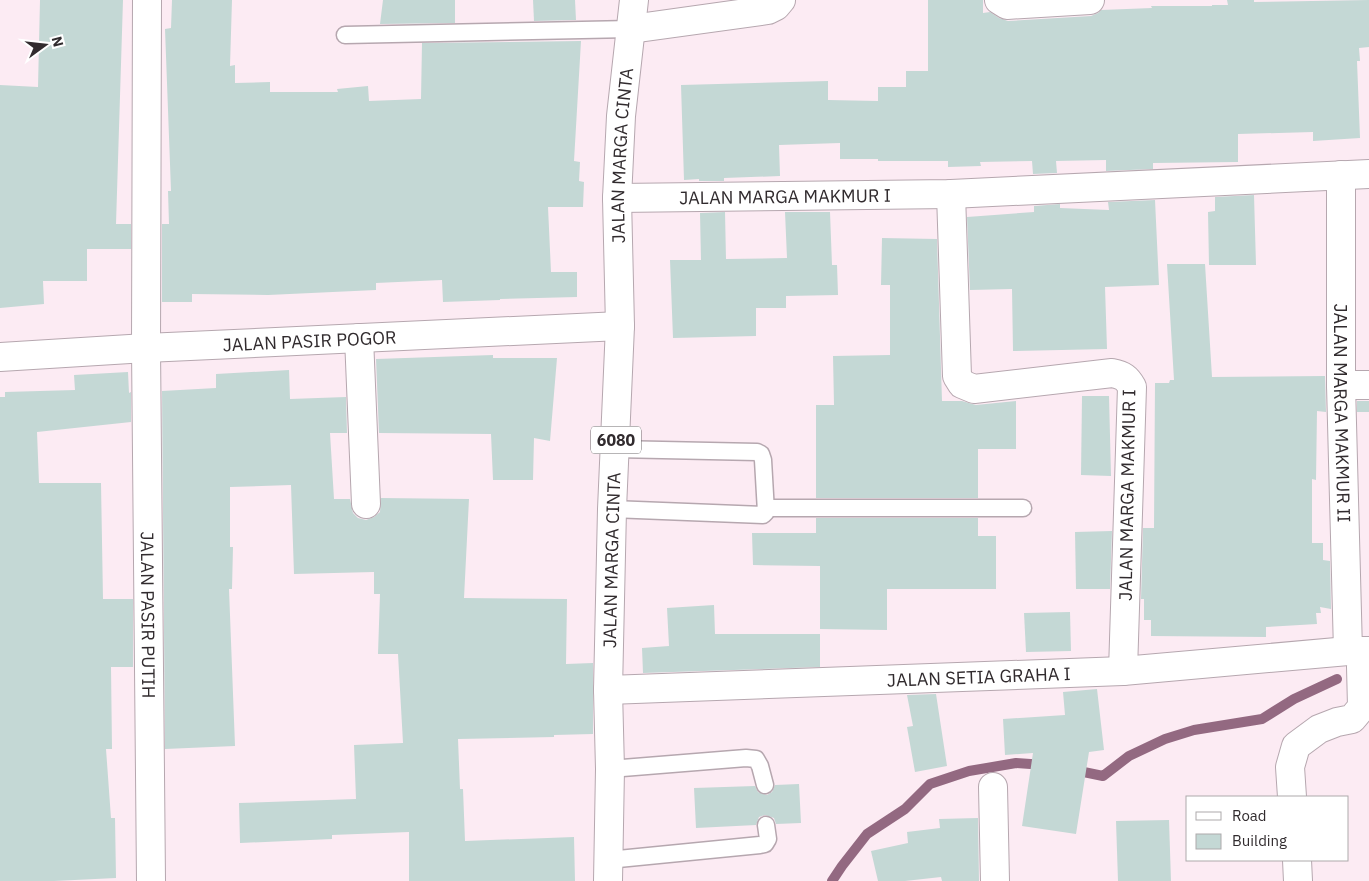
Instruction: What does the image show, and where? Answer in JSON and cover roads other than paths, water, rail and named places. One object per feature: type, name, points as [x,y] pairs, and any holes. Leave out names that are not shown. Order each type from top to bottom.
[{"type":"street","name":"JALAN PASIR PUTIH","points":[[147,0],[146,348],[151,881]]},
{"type":"street","name":"JALAN MARGA CINTA","points":[[608,870],[610,769],[608,690],[612,509],[620,326],[617,198],[621,116],[634,0]]},
{"type":"street","points":[[631,28],[768,10],[776,6],[781,0]]},
{"type":"street","points":[[999,0],[1007,5],[1090,0]]},
{"type":"street","name":"JALAN MARGA MAKMUR I","points":[[617,198],[951,194],[1369,174]]},
{"type":"street","name":"JALAN MARGA MAKMUR II","points":[[1292,796],[1290,767],[1296,746],[1319,729],[1352,719],[1362,707],[1362,668],[1341,385],[1341,175]]},
{"type":"street","name":"JALAN MARGA MAKMUR I","points":[[951,194],[957,376],[962,384],[974,389],[1112,373],[1122,374],[1128,379],[1132,387],[1123,671]]},
{"type":"street","name":"JALAN PASIR POGOR","points":[[0,357],[146,348],[620,326]]},
{"type":"street","points":[[359,338],[366,504]]},
{"type":"street","points":[[1341,385],[1369,385]]},
{"type":"street","name":"JALAN SETIA GRAHA I","points":[[608,690],[1123,671],[1360,651]]},
{"type":"street","points":[[993,787],[995,881]]},
{"type":"street","points":[[1297,861],[1298,881]]},
{"type":"lane","points":[[345,35],[631,28]]},
{"type":"lane","points":[[612,509],[763,515],[766,512],[763,460],[761,454],[757,452],[615,449]]},
{"type":"lane","points":[[766,508],[1023,508]]},
{"type":"lane","points":[[610,769],[746,758],[756,759],[765,785]]},
{"type":"lane","points":[[608,870],[765,844],[768,838],[766,825]]},
{"type":"waterway","points":[[1074,770],[1103,776],[1129,756],[1165,739],[1194,730],[1262,719],[1294,699],[1337,679]]},
{"type":"waterway","points":[[832,881],[867,834],[905,809],[930,784],[969,771],[1016,763],[1045,765]]}]
